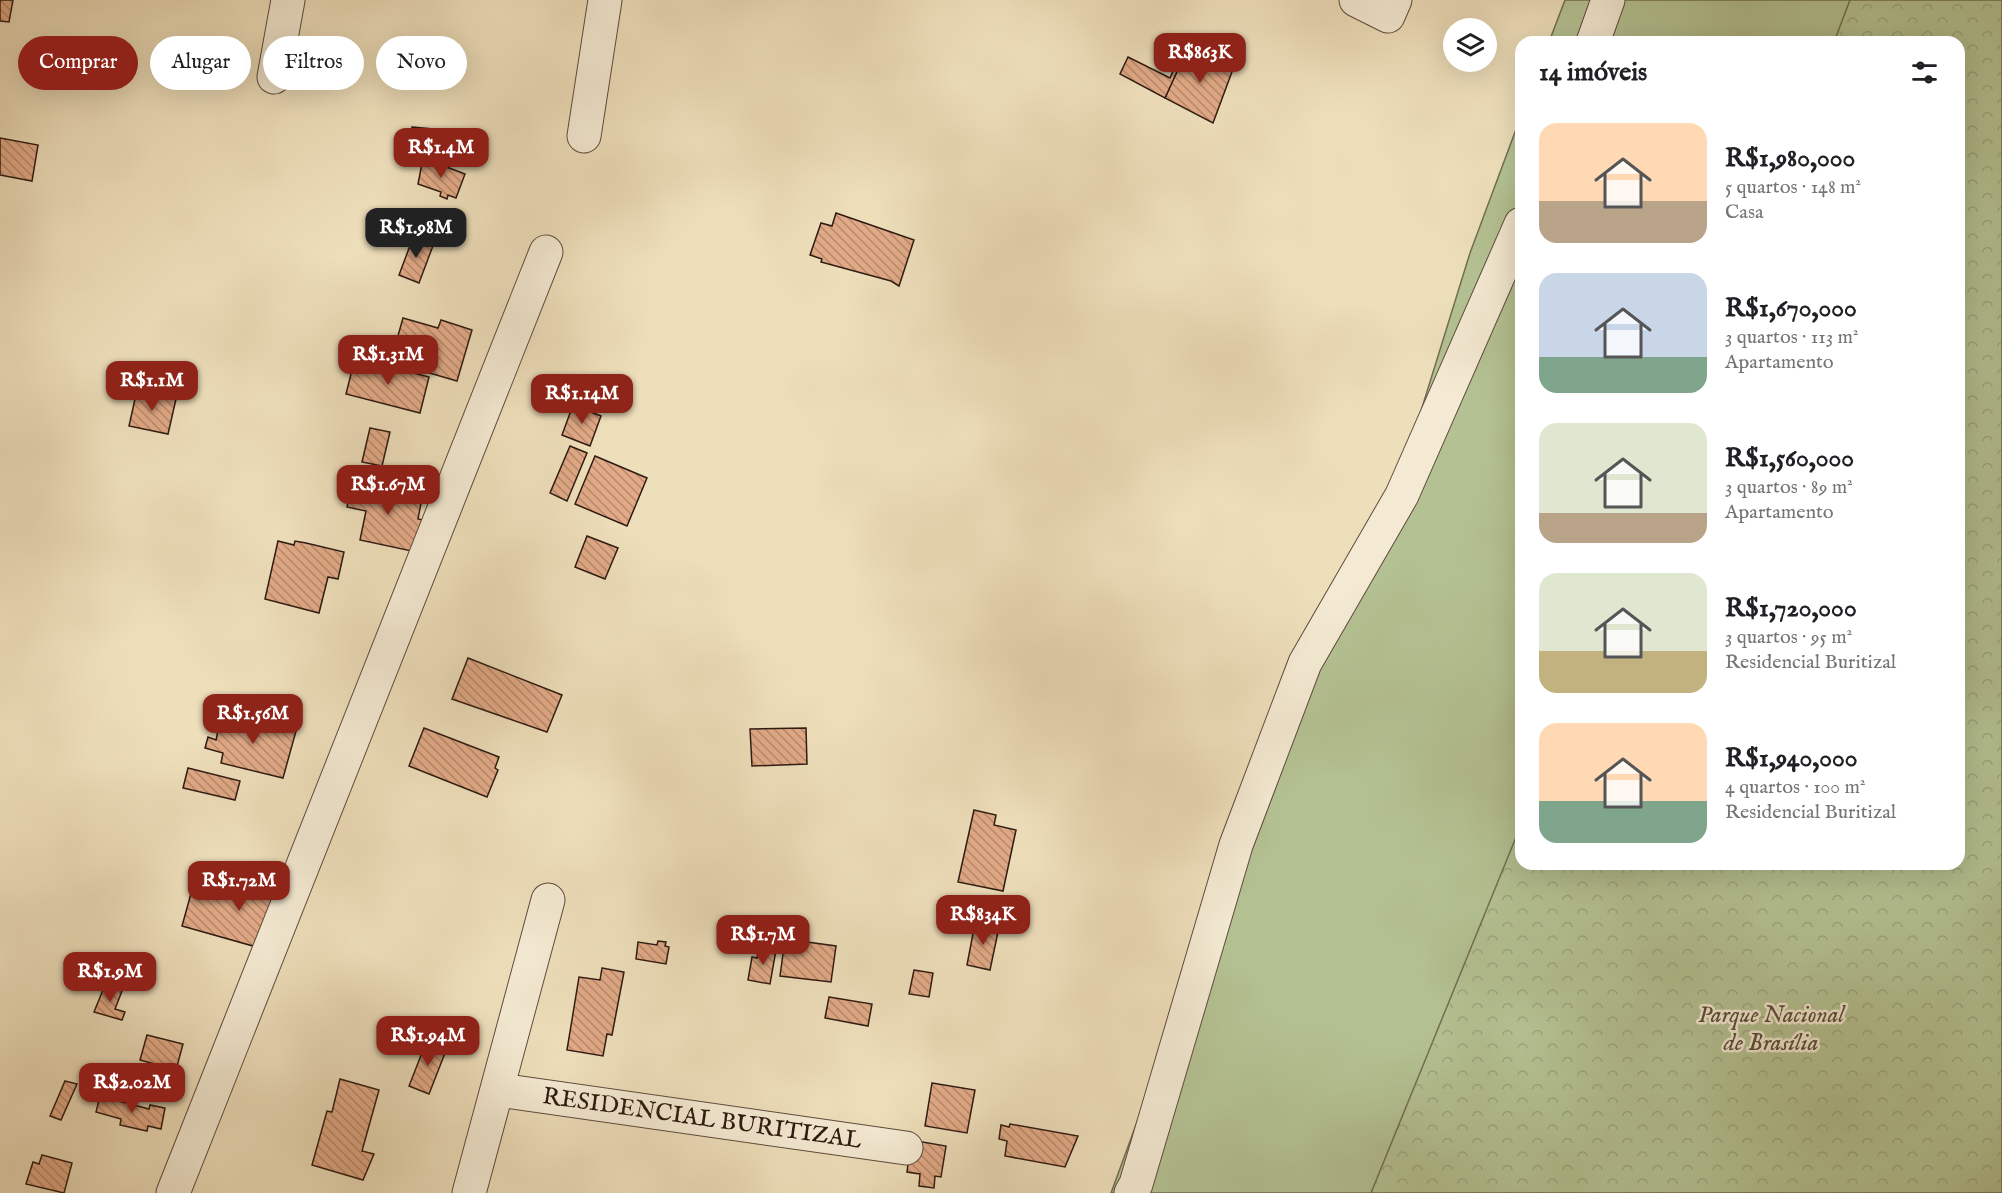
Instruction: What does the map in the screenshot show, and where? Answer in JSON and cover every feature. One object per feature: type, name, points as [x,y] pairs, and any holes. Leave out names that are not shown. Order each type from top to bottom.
[{"type":"street","points":[[281,36],[288,0]]},
{"type":"street","points":[[585,136],[605,0]]},
{"type":"street","points":[[1356,0],[1388,16],[1395,0]]},
{"type":"street","points":[[1595,36],[1608,0]]},
{"type":"street","points":[[1131,1193],[1136,1184],[1236,845],[1305,663],[1402,495],[1515,238]]},
{"type":"street","points":[[173,1193],[546,252]]},
{"type":"street","points":[[469,1193],[499,1090],[548,900]]},
{"type":"street","name":"RESIDENCIAL BURITIZAL","points":[[499,1090],[906,1148]]},
{"type":"green space","points":[[1565,0],[2002,0],[2002,1193],[1111,1193],[1191,975],[1398,485],[1470,253],[1515,132],[1515,870],[1965,870],[1965,36],[1551,36]]},
{"type":"green space","name":"Parque Nacional de Brasília","points":[[1850,0],[2002,0],[2002,1193],[1371,1193],[1515,840],[1515,870],[1965,870],[1965,36],[1836,36]]},
{"type":"building","points":[[0,0],[13,0],[9,22],[0,21]]},
{"type":"building","points":[[1188,46],[1233,69],[1213,123],[1165,98]]},
{"type":"building","points":[[1128,57],[1170,78],[1176,64],[1180,65],[1165,98],[1120,74]]},
{"type":"building","points":[[412,127],[433,129],[429,159],[409,150]]},
{"type":"building","points":[[0,138],[38,145],[32,181],[0,175]]},
{"type":"building","points":[[423,158],[465,174],[456,198],[448,195],[447,199],[440,196],[441,192],[418,184]]},
{"type":"building","points":[[836,213],[914,240],[899,286],[891,281],[821,262],[822,259],[810,255],[821,223],[832,226]]},
{"type":"building","points":[[418,224],[439,232],[434,243],[414,235]]},
{"type":"building","points":[[414,235],[434,243],[419,283],[399,275]]},
{"type":"building","points":[[403,318],[438,328],[441,320],[472,330],[457,381],[426,372],[427,368],[392,357]]},
{"type":"building","points":[[355,358],[429,377],[420,413],[346,394]]},
{"type":"building","points":[[137,390],[176,399],[168,434],[129,426]]},
{"type":"building","points":[[573,405],[601,416],[590,446],[562,435]]},
{"type":"building","points":[[370,428],[390,432],[382,466],[362,462]]},
{"type":"building","points":[[570,446],[587,453],[567,501],[550,493]]},
{"type":"building","points":[[595,456],[647,478],[627,526],[575,504]]},
{"type":"building","points":[[353,479],[389,487],[387,492],[422,498],[418,519],[428,521],[416,552],[360,540],[366,511],[347,507]]},
{"type":"building","points":[[587,536],[618,548],[605,579],[575,567]]},
{"type":"building","points":[[278,541],[294,545],[295,541],[344,552],[338,579],[328,577],[319,613],[265,599]]},
{"type":"building","points":[[468,658],[562,695],[547,732],[452,699]]},
{"type":"building","points":[[222,712],[296,731],[283,778],[221,763],[223,753],[205,748],[208,737],[216,740]]},
{"type":"building","points":[[424,728],[499,757],[495,768],[498,770],[487,797],[409,766]]},
{"type":"building","points":[[806,728],[807,764],[752,766],[750,729]]},
{"type":"building","points":[[188,768],[240,781],[235,800],[183,788]]},
{"type":"building","points":[[974,810],[996,815],[994,825],[1016,830],[1003,891],[958,882]]},
{"type":"building","points":[[216,875],[296,898],[267,950],[182,926],[192,890],[209,898]]},
{"type":"building","points":[[975,923],[999,927],[990,970],[967,965]]},
{"type":"building","points":[[785,939],[836,946],[831,982],[780,976]]},
{"type":"building","points":[[658,941],[666,942],[665,946],[669,947],[666,964],[636,959],[638,942],[657,945]]},
{"type":"building","points":[[759,947],[776,950],[770,984],[748,980],[752,957],[757,958]]},
{"type":"building","points":[[602,968],[624,972],[612,1035],[607,1034],[603,1056],[567,1050],[579,977],[600,980]]},
{"type":"building","points":[[914,970],[933,973],[929,997],[909,994]]},
{"type":"building","points":[[105,985],[122,991],[115,1009],[125,1012],[122,1020],[94,1012]]},
{"type":"building","points":[[829,997],[872,1004],[868,1026],[825,1018]]},
{"type":"building","points":[[147,1035],[183,1044],[176,1070],[140,1060]]},
{"type":"building","points":[[427,1040],[447,1048],[429,1094],[409,1086]]},
{"type":"building","points":[[340,1079],[379,1090],[362,1151],[374,1154],[363,1180],[312,1165],[327,1111],[332,1112]]},
{"type":"building","points":[[65,1081],[77,1084],[61,1120],[50,1116]]},
{"type":"building","points":[[932,1083],[975,1090],[967,1133],[925,1126]]},
{"type":"building","points":[[100,1096],[149,1109],[150,1105],[165,1108],[161,1129],[148,1126],[147,1131],[120,1125],[121,1119],[96,1112]]},
{"type":"building","points":[[1010,1124],[1078,1136],[1065,1167],[1005,1156],[1007,1141],[999,1139],[1001,1125],[1009,1127]]},
{"type":"building","points":[[911,1140],[946,1146],[941,1177],[935,1176],[934,1188],[919,1186],[920,1174],[907,1172]]},
{"type":"building","points":[[42,1155],[72,1163],[64,1193],[26,1184],[33,1162],[39,1164]]}]
